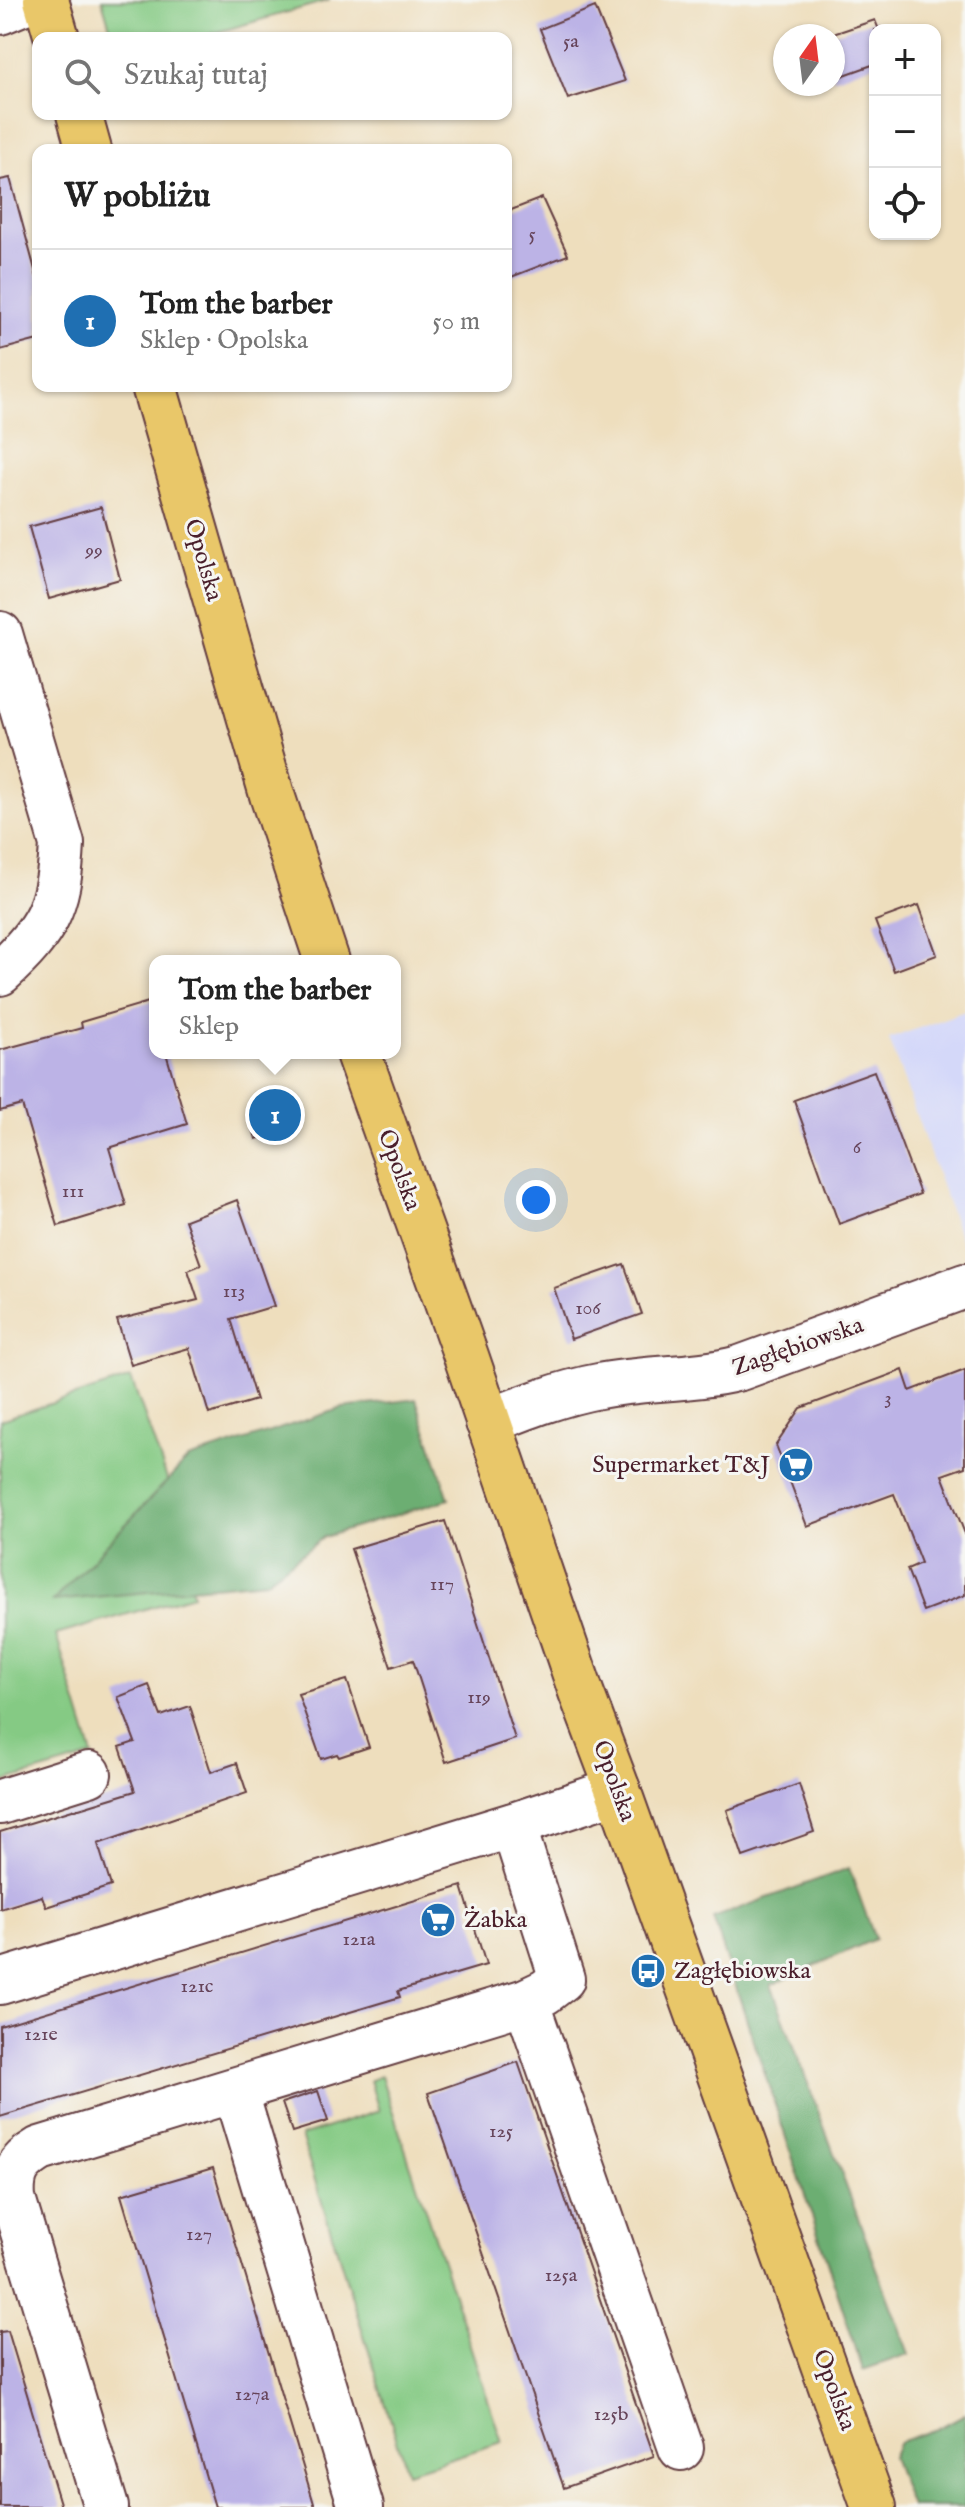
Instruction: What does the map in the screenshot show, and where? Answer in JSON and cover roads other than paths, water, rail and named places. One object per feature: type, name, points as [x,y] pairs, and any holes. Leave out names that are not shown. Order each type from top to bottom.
[{"type":"main road","points":[[46,0],[55,32]]},
{"type":"main road","points":[[81,120],[87,144]]},
{"type":"main road","name":"Opolska","points":[[156,392],[272,795],[325,955]]},
{"type":"main road","name":"Opolska","points":[[360,1059],[581,1692],[874,2507]]},
{"type":"street","points":[[0,12],[29,0]]},
{"type":"street","points":[[0,634],[62,844],[60,875],[52,909],[28,947],[0,973]]},
{"type":"street","name":"Zagłębiowska","points":[[488,1422],[540,1401],[600,1386],[718,1374],[740,1368],[965,1286]]},
{"type":"street","points":[[0,1802],[89,1774]]},
{"type":"street","points":[[0,1982],[618,1790]]},
{"type":"street","points":[[106,2507],[13,2199],[12,2182],[16,2168],[26,2157],[40,2149],[526,2001],[545,1992],[562,1979],[513,1825]]},
{"type":"street","points":[[526,2001],[681,2448]]},
{"type":"street","points":[[235,2090],[361,2507]]},
{"type":"place","name":"Tom the barber","points":[[275,1115]]},
{"type":"place","name":"Supermarket T&J","points":[[796,1465]]},
{"type":"place","name":"Żabka","points":[[438,1920]]},
{"type":"place","name":"Zagłębiowska","points":[[648,1971]]}]
